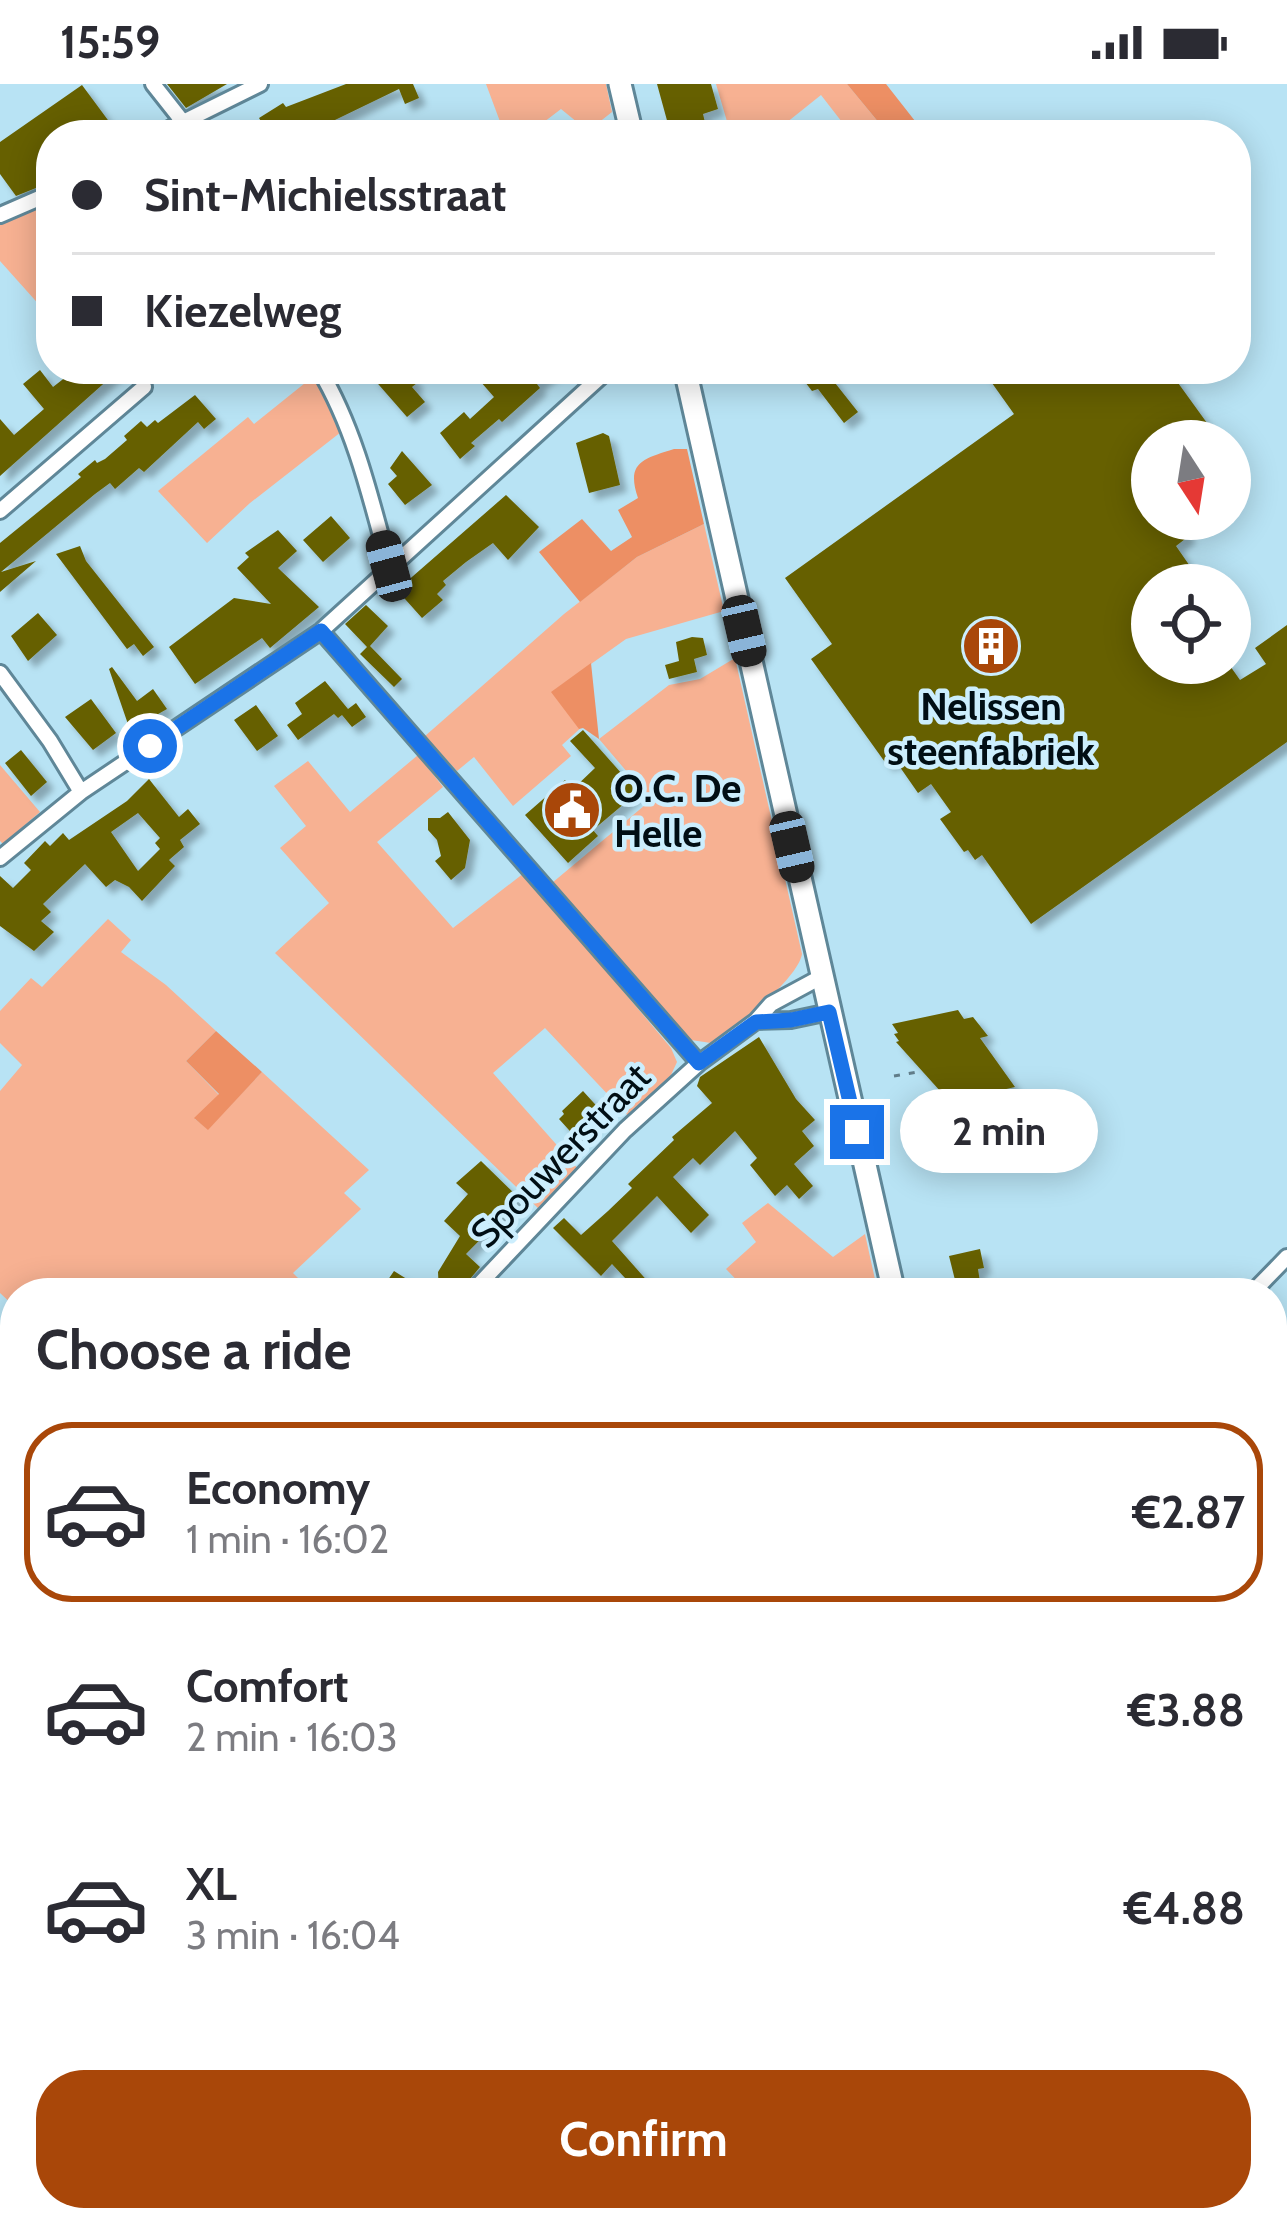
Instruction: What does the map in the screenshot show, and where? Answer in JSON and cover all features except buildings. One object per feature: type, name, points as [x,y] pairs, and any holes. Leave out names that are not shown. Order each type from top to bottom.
[{"type":"main road","points":[[620,84],[628,120]]},
{"type":"main road","points":[[688,384],[890,1278]]},
{"type":"street","points":[[153,84],[167,120]]},
{"type":"street","points":[[190,120],[260,84]]},
{"type":"street","points":[[0,214],[36,199]]},
{"type":"street","points":[[328,384],[365,478],[389,566]]},
{"type":"street","points":[[0,858],[81,793],[321,631],[592,384]]},
{"type":"street","points":[[0,511],[144,386]]},
{"type":"street","points":[[321,631],[699,1063]]},
{"type":"street","points":[[0,674],[50,741],[81,793]]},
{"type":"street","name":"Spouwerstraat","points":[[486,1278],[625,1130],[699,1063],[756,1022],[771,1004],[821,977]]},
{"type":"street","name":"Spouwerstraat","points":[[756,1022],[829,1012]]},
{"type":"path","points":[[894,1076],[917,1072]]},
{"type":"shaded area","points":[[486,84],[606,84],[612,112],[602,120],[574,120],[561,109],[547,120],[499,120]]},
{"type":"shaded area","points":[[716,84],[847,84],[877,120],[840,120],[821,95],[790,120],[727,120]]},
{"type":"shaded area","points":[[847,84],[886,84],[914,120],[877,120]]},
{"type":"shaded area","points":[[36,209],[36,301],[0,261],[0,224]]},
{"type":"shaded area","points":[[304,384],[319,384],[341,432],[207,543],[158,491],[248,417],[254,424]]},
{"type":"shaded area","points":[[687,449],[704,524],[637,557],[580,602],[539,552],[582,519],[611,551],[632,537],[618,510],[638,498],[636,470],[645,460]]},
{"type":"shaded area","points":[[704,524],[724,611],[626,639],[556,689],[584,725],[562,745],[571,756],[513,806],[474,757],[457,771],[425,736],[637,557]]},
{"type":"shaded area","points":[[735,658],[802,954],[778,990],[711,1043],[691,1040],[552,883],[651,800],[599,739],[669,685],[700,679]]},
{"type":"shaded area","points":[[591,663],[599,739],[579,729],[551,692]]},
{"type":"shaded area","points":[[418,755],[443,787],[377,842],[453,928],[524,873],[671,1048],[677,1062],[671,1075],[630,1118],[545,1028],[493,1073],[579,1170],[540,1210],[275,953],[329,903],[280,848],[306,826],[274,786],[308,761],[350,812]]},
{"type":"shaded area","points":[[0,765],[40,812],[3,844],[0,841]]},
{"type":"shaded area","points":[[108,919],[131,940],[121,952],[216,1031],[186,1061],[219,1095],[195,1119],[208,1129],[262,1072],[369,1170],[344,1193],[361,1209],[293,1273],[298,1278],[0,1278],[0,1091],[22,1065],[0,1043],[0,1011],[31,978],[42,987]]},
{"type":"shaded area","points":[[216,1031],[262,1072],[208,1130],[194,1118],[219,1094],[186,1061]]},
{"type":"shaded area","points":[[768,1203],[833,1257],[865,1234],[875,1278],[735,1278],[726,1269],[756,1242],[742,1223]]},
{"type":"place","name":"Nelissen steenfabriek","points":[[991,646]]},
{"type":"place","name":"O.C. De Helle","points":[[572,810]]},
{"type":"route","points":[[150,746],[321,631],[699,1063],[756,1022],[829,1012],[857,1132]]}]
